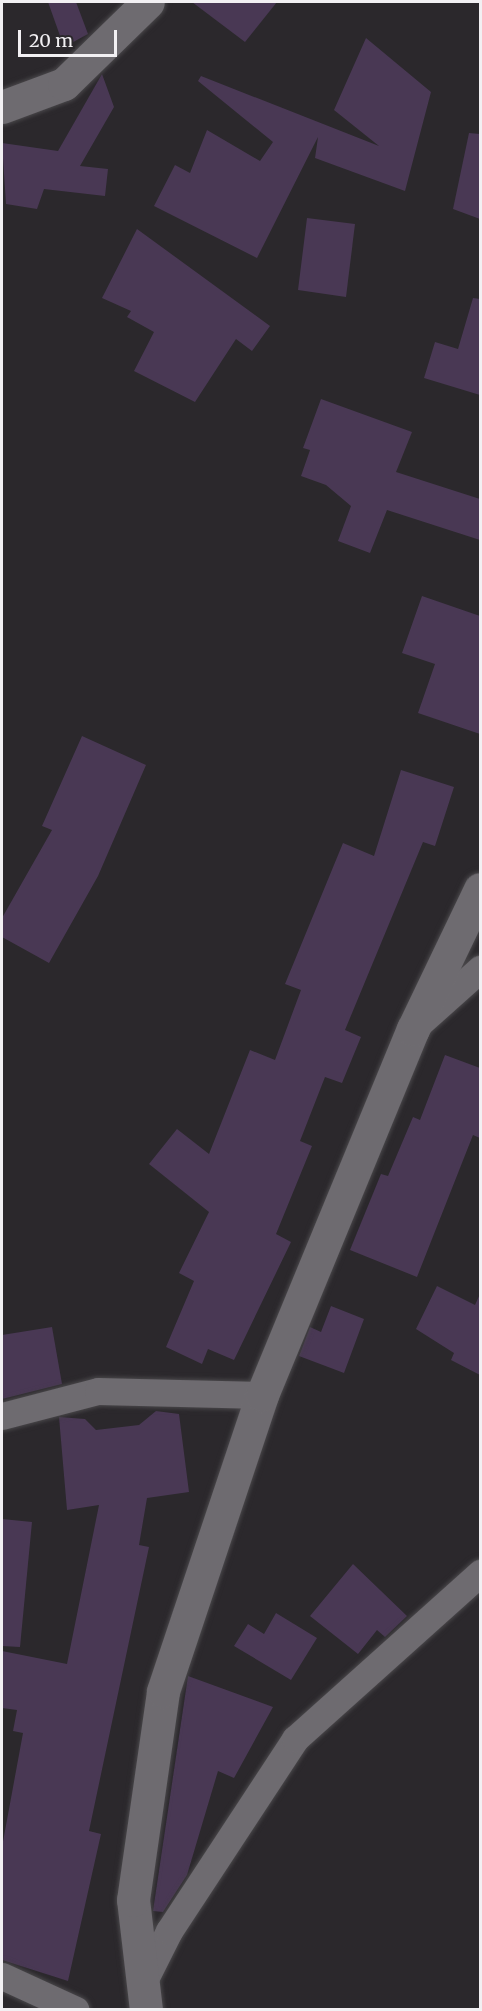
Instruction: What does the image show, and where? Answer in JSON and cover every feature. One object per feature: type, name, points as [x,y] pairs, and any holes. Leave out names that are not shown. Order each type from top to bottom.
[{"type":"street","points":[[2,107],[64,84],[148,2]]},
{"type":"street","points":[[144,1998],[133,1900],[163,1691],[262,1395],[413,1029],[480,889]]},
{"type":"street","points":[[413,1029],[480,969]]},
{"type":"street","points":[[2,1416],[98,1391],[262,1395]]},
{"type":"street","points":[[144,1998],[169,1931],[295,1739],[480,1573]]},
{"type":"street","points":[[2,1976],[76,2010]]},
{"type":"building","points":[[48,2],[76,2],[88,34],[64,47]]},
{"type":"building","points":[[192,2],[277,2],[245,42]]},
{"type":"building","points":[[366,38],[431,92],[405,191],[315,158],[318,137],[257,258],[154,206],[175,165],[190,173],[207,130],[260,161],[273,142],[198,81],[201,76],[379,146],[334,110]]},
{"type":"building","points":[[102,74],[114,107],[80,166],[108,169],[105,196],[44,189],[37,209],[6,204],[2,143],[58,151]]},
{"type":"building","points":[[469,133],[480,134],[480,219],[453,209]]},
{"type":"building","points":[[307,218],[355,224],[346,297],[298,290]]},
{"type":"building","points":[[137,229],[270,326],[252,351],[236,339],[195,402],[134,371],[154,332],[127,317],[131,311],[102,298]]},
{"type":"building","points":[[473,298],[480,299],[480,395],[424,378],[435,342],[458,349]]},
{"type":"building","points":[[321,399],[412,432],[396,472],[480,499],[480,540],[387,510],[370,553],[338,541],[351,506],[326,485],[301,476],[310,450],[303,448]]},
{"type":"building","points":[[422,596],[480,616],[480,734],[418,713],[435,664],[402,653]]},
{"type":"building","points":[[82,736],[146,765],[98,876],[49,963],[2,937],[2,918],[52,830],[42,826]]},
{"type":"building","points":[[401,770],[454,787],[435,846],[423,842],[345,1030],[361,1037],[342,1083],[325,1077],[300,1141],[312,1146],[276,1234],[291,1242],[234,1360],[208,1349],[202,1364],[166,1347],[194,1281],[179,1273],[209,1212],[149,1164],[177,1129],[209,1154],[250,1050],[275,1060],[301,990],[285,984],[343,843],[374,856]]},
{"type":"building","points":[[445,1055],[480,1068],[480,1138],[473,1135],[417,1277],[350,1250],[381,1174],[388,1176],[413,1117],[420,1120]]},
{"type":"building","points":[[437,1286],[475,1305],[480,1294],[480,1375],[451,1360],[454,1353],[416,1329]]},
{"type":"building","points":[[331,1306],[364,1319],[344,1373],[299,1356],[310,1327],[321,1332]]},
{"type":"building","points":[[52,1327],[62,1384],[2,1399],[2,1335]]},
{"type":"building","points":[[156,1411],[179,1414],[189,1492],[147,1498],[139,1545],[149,1547],[89,1831],[101,1834],[68,1981],[2,1960],[2,1847],[23,1733],[13,1731],[17,1710],[2,1708],[2,1651],[67,1664],[99,1505],[67,1510],[59,1417],[85,1419],[96,1430],[139,1425]]},
{"type":"building","points":[[2,1519],[32,1522],[20,1647],[2,1646]]},
{"type":"building","points":[[353,1564],[407,1616],[385,1637],[377,1630],[358,1654],[310,1616]]},
{"type":"building","points":[[276,1613],[317,1638],[291,1680],[234,1646],[248,1624],[264,1634]]},
{"type":"building","points":[[188,1676],[273,1707],[234,1778],[218,1771],[187,1875],[163,1912],[153,1911]]}]
